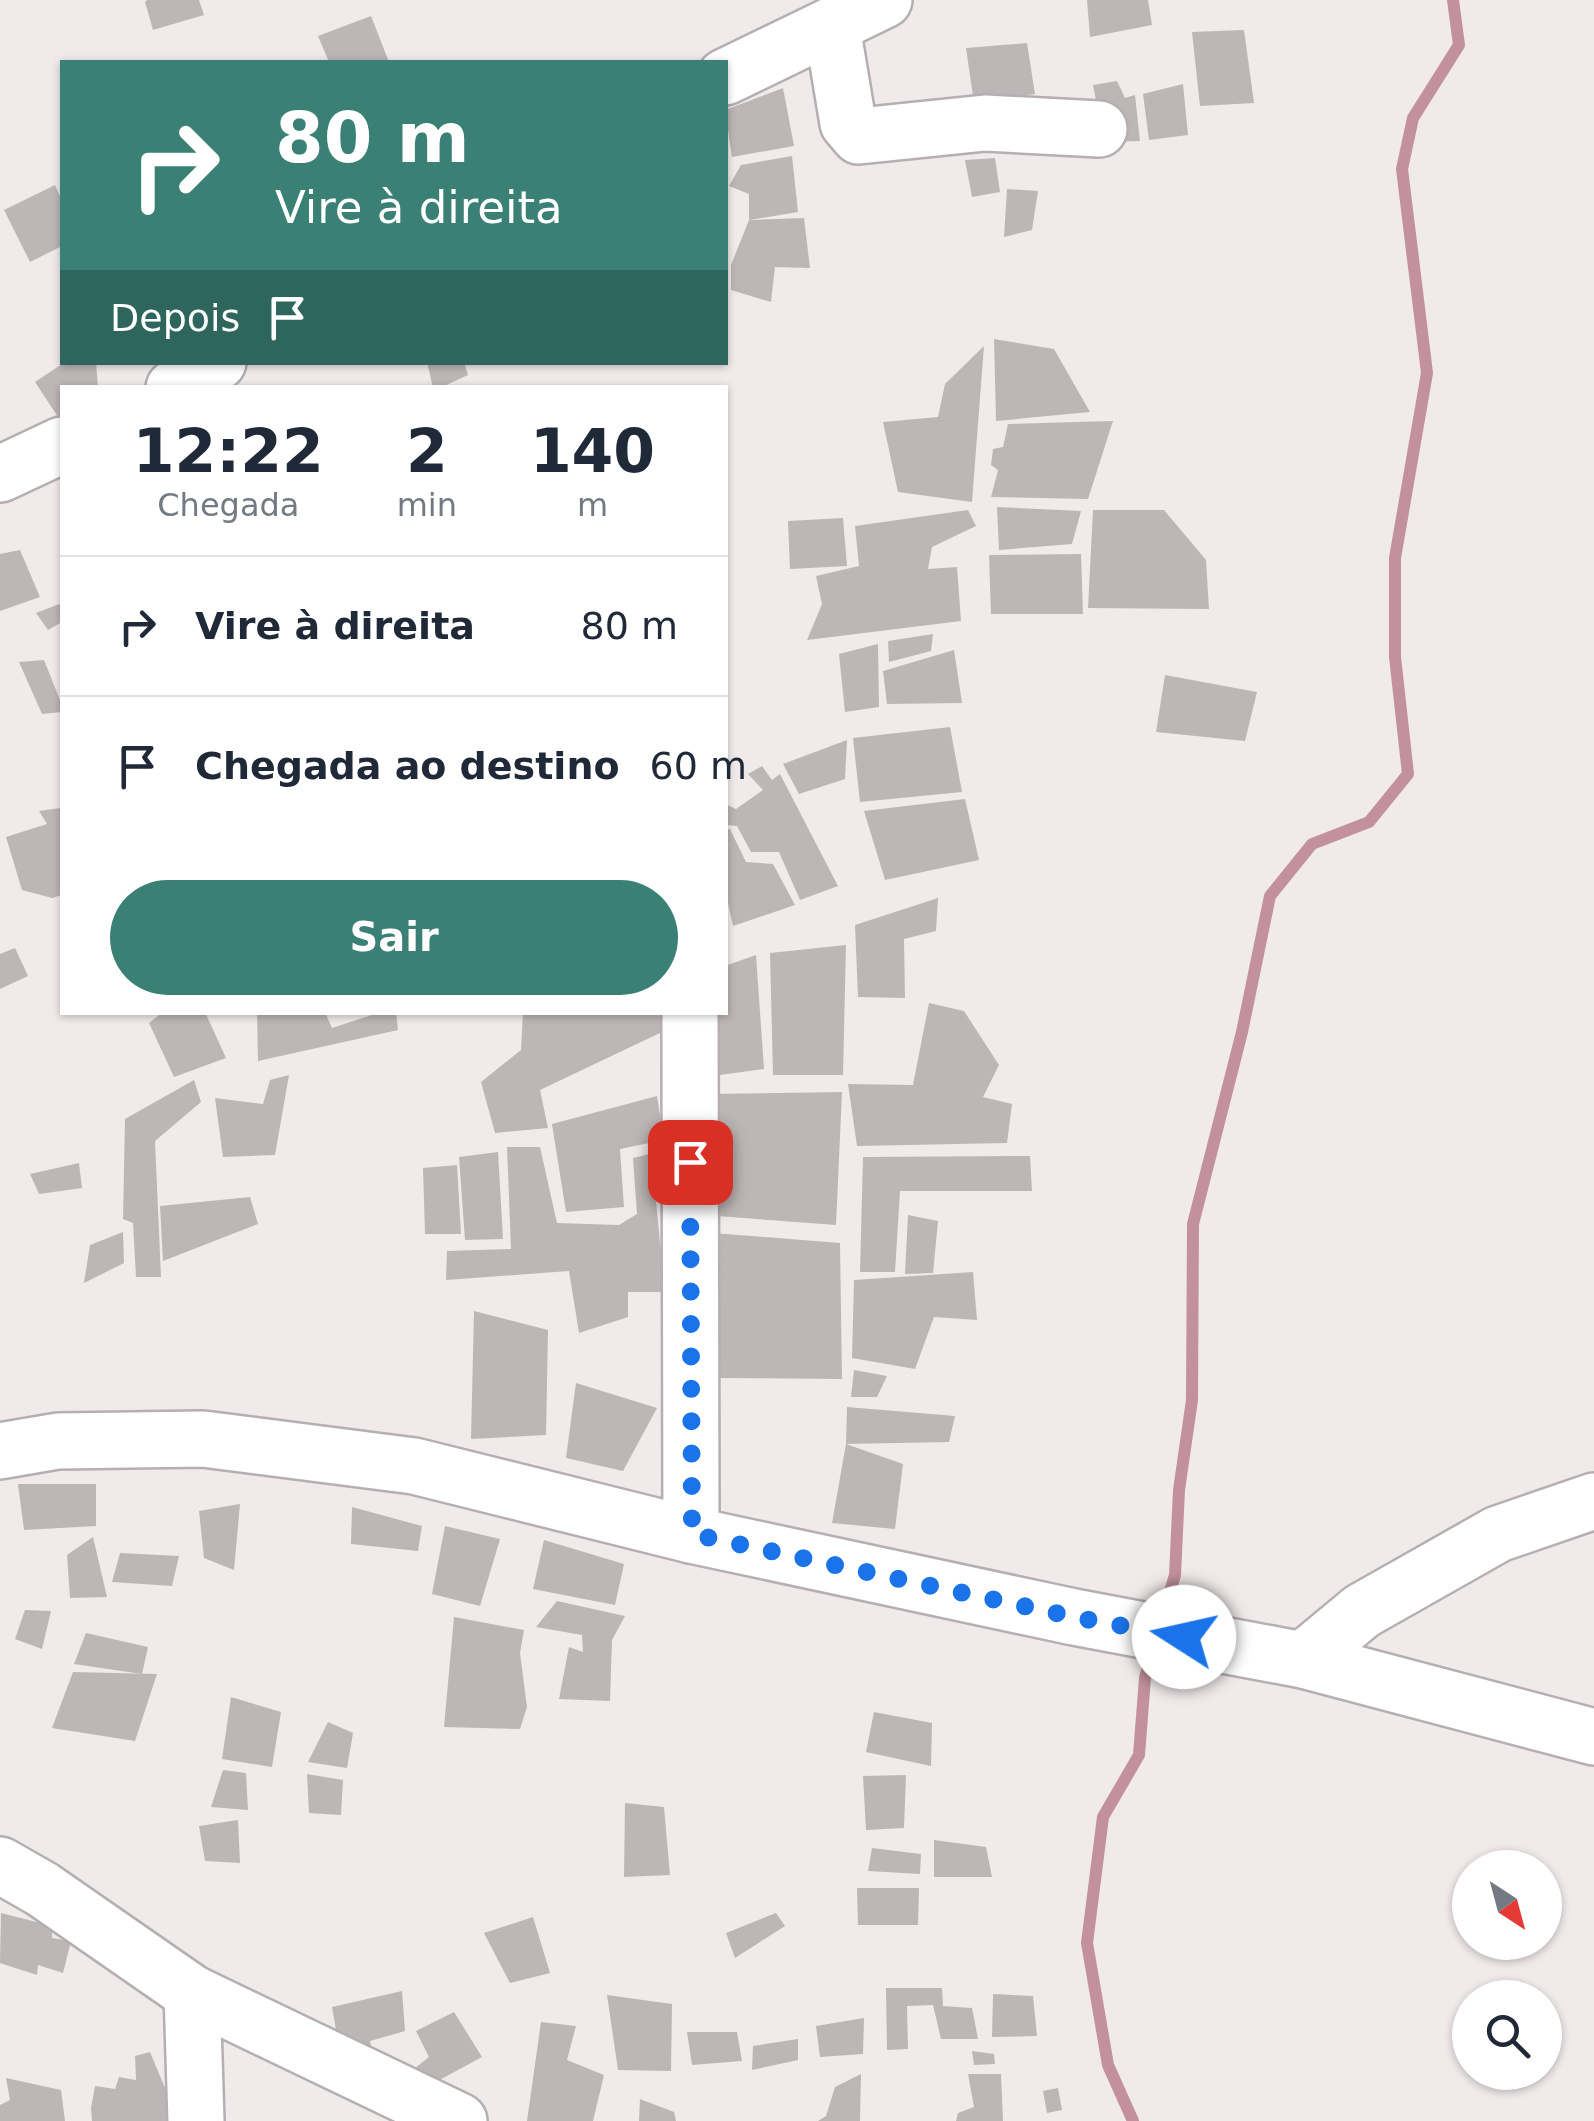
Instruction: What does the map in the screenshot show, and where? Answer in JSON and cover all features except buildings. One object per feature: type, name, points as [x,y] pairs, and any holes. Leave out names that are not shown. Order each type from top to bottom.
[{"type":"street","points":[[728,76],[884,0]]},
{"type":"street","points":[[832,26],[848,123],[859,136],[986,123],[1099,130]]},
{"type":"street","points":[[179,385],[213,365]]},
{"type":"street","points":[[0,474],[60,446]]},
{"type":"street","points":[[690,1015],[692,1534]]},
{"type":"street","points":[[0,1451],[58,1441],[203,1439],[414,1466],[692,1534],[1074,1617],[1303,1660],[1594,1737]]},
{"type":"street","points":[[1303,1660],[1362,1612],[1498,1534],[1594,1501]]},
{"type":"street","points":[[0,1864],[192,1993],[459,2121]]},
{"type":"street","points":[[192,1993],[196,2121]]},
{"type":"waterway","points":[[1162,1619],[1175,1575],[1179,1490],[1192,1400],[1193,1224],[1242,1032],[1270,896],[1312,844],[1369,822],[1408,774],[1395,657],[1395,558],[1427,373],[1402,169],[1413,118],[1459,45],[1453,0]]},
{"type":"waterway","points":[[1133,2121],[1108,2065],[1087,1943],[1103,1817],[1139,1755],[1145,1678],[1155,1643]]},
{"type":"route","points":[[690,1162],[692,1534],[1184,1637]]}]
